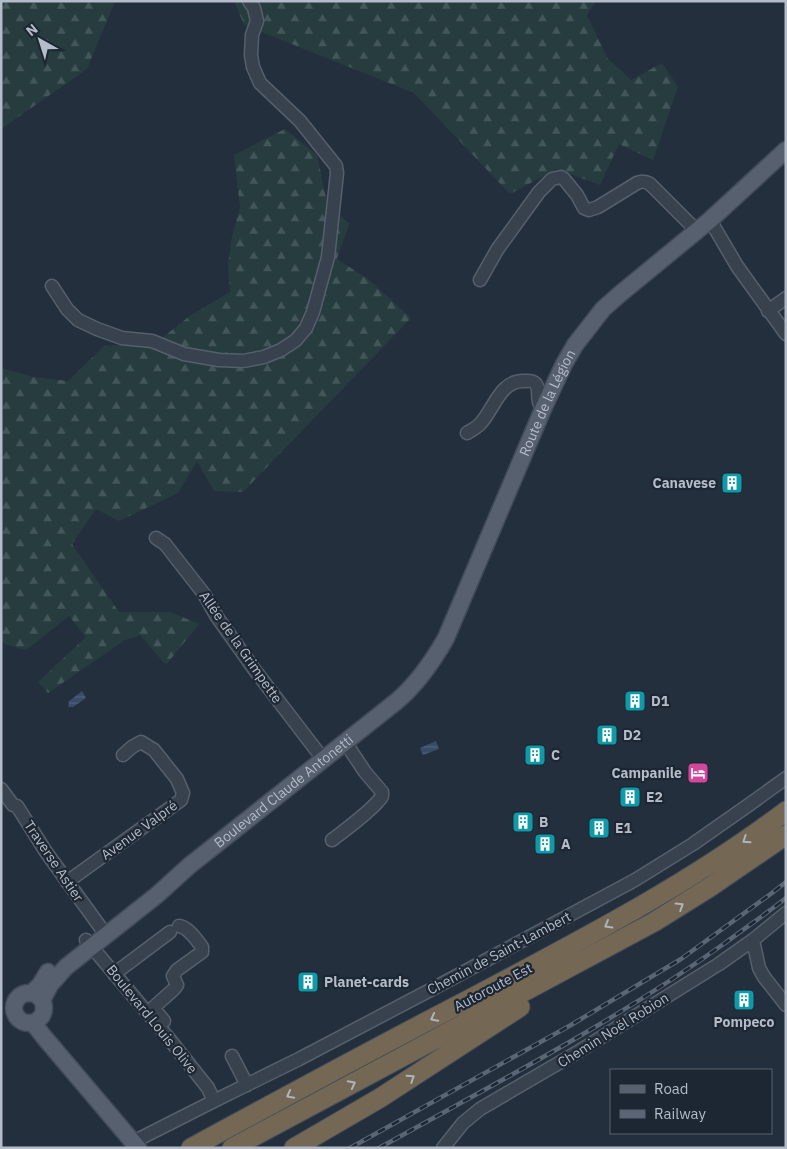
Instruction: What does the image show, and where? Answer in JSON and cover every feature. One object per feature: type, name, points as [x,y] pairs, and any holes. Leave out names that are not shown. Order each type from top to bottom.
[{"type":"highway","name":"Autoroute Est","points":[[191,1148],[587,937],[700,871],[759,832],[786,811]]},
{"type":"highway","name":"Autoroute Est","points":[[232,1148],[654,922],[710,887],[786,835]]},
{"type":"highway","points":[[294,1148],[380,1098],[512,1012],[592,964],[654,922]]},
{"type":"main road","name":"Route de la Légion","points":[[386,710],[418,680],[435,658],[446,638],[543,409],[575,345],[603,309],[710,220],[786,150]]},
{"type":"main road","name":"Boulevard Claude Antonetti","points":[[37,997],[50,986],[57,976],[89,943],[156,895],[181,872],[386,710]]},
{"type":"main road","points":[[1,1018],[17,1014],[38,1020],[42,1016],[44,1005],[37,997],[22,995],[16,1001],[17,1014],[44,1037],[135,1145]]},
{"type":"street","points":[[52,286],[67,309],[78,320],[98,330],[122,338],[152,341],[184,354],[202,358],[242,361],[264,356],[281,350],[296,340],[306,328],[313,312],[328,257],[337,172],[336,166],[300,121],[260,83],[252,67],[252,35],[257,22],[254,8],[249,1]]},
{"type":"street","points":[[480,280],[497,250],[539,192],[556,177],[564,179],[577,195],[584,208],[589,210],[598,207],[637,183],[647,182],[697,231]]},
{"type":"street","points":[[710,220],[736,266],[786,334]]},
{"type":"street","points":[[768,311],[786,298]]},
{"type":"street","points":[[467,433],[474,430],[481,423],[507,386],[515,382],[531,381],[535,383],[538,403],[543,409]]},
{"type":"street","name":"Allée de la Grimpette","points":[[156,538],[165,544],[204,594],[217,617],[254,669],[323,759]]},
{"type":"street","name":"Avenue Valpré","points":[[67,882],[181,800],[184,793],[177,779],[154,750],[141,742],[122,755]]},
{"type":"street","points":[[332,840],[362,816],[382,795],[382,792],[365,772],[345,742]]},
{"type":"street","name":"Chemin de Saint-Lambert","points":[[135,1145],[214,1100],[436,988],[635,880],[693,844],[786,778]]},
{"type":"street","name":"Traverse Astier","points":[[1,789],[13,805],[17,806],[46,852],[103,932]]},
{"type":"street","name":"Chemin Noël Robion","points":[[443,1148],[463,1123],[480,1109],[584,1048],[719,964],[786,913]]},
{"type":"street","points":[[114,974],[174,929],[183,926],[192,935],[202,947],[202,952],[177,970],[173,976],[177,985],[154,1007],[169,1028],[169,1033],[166,1035]]},
{"type":"street","points":[[753,940],[759,968],[786,1004]]},
{"type":"street","name":"Boulevard Louis Olive","points":[[89,943],[166,1035],[208,1088],[214,1100]]},
{"type":"street","points":[[232,1056],[247,1085]]},
{"type":"green space","points":[[1,1],[115,1],[87,69],[1,129]]},
{"type":"green space","points":[[234,1],[596,1],[587,15],[608,59],[631,80],[662,63],[678,87],[653,160],[619,144],[600,185],[557,169],[510,194],[414,93],[244,25]]},
{"type":"green space","points":[[285,129],[317,155],[327,202],[349,224],[337,259],[368,279],[411,318],[243,492],[214,491],[197,461],[178,493],[119,521],[96,509],[72,544],[119,612],[170,612],[199,624],[166,665],[140,635],[125,640],[48,693],[38,682],[86,637],[69,616],[26,650],[4,644],[1,640],[1,368],[33,377],[68,381],[104,346],[144,343],[162,338],[191,315],[230,292],[228,265],[231,241],[240,207],[234,155]]},
{"type":"water","points":[[82,691],[86,698],[73,707],[68,707],[68,702]]},
{"type":"water","points":[[436,741],[439,749],[423,755],[420,748]]},
{"type":"railway","points":[[350,1148],[571,1025],[681,959],[786,882]]},
{"type":"railway","points":[[379,1148],[555,1050],[641,999],[684,972],[786,898]]},
{"type":"place","name":"Canavese","points":[[732,483]]},
{"type":"place","name":"D1","points":[[635,701]]},
{"type":"place","name":"D2","points":[[607,735]]},
{"type":"place","name":"C","points":[[535,755]]},
{"type":"place","name":"Campanile","points":[[698,773]]},
{"type":"place","name":"E2","points":[[630,797]]},
{"type":"place","name":"B","points":[[523,822]]},
{"type":"place","name":"E1","points":[[599,828]]},
{"type":"place","name":"A","points":[[545,844]]},
{"type":"place","name":"Planet-cards","points":[[308,982]]},
{"type":"place","name":"Pompeco","points":[[744,1000]]}]
